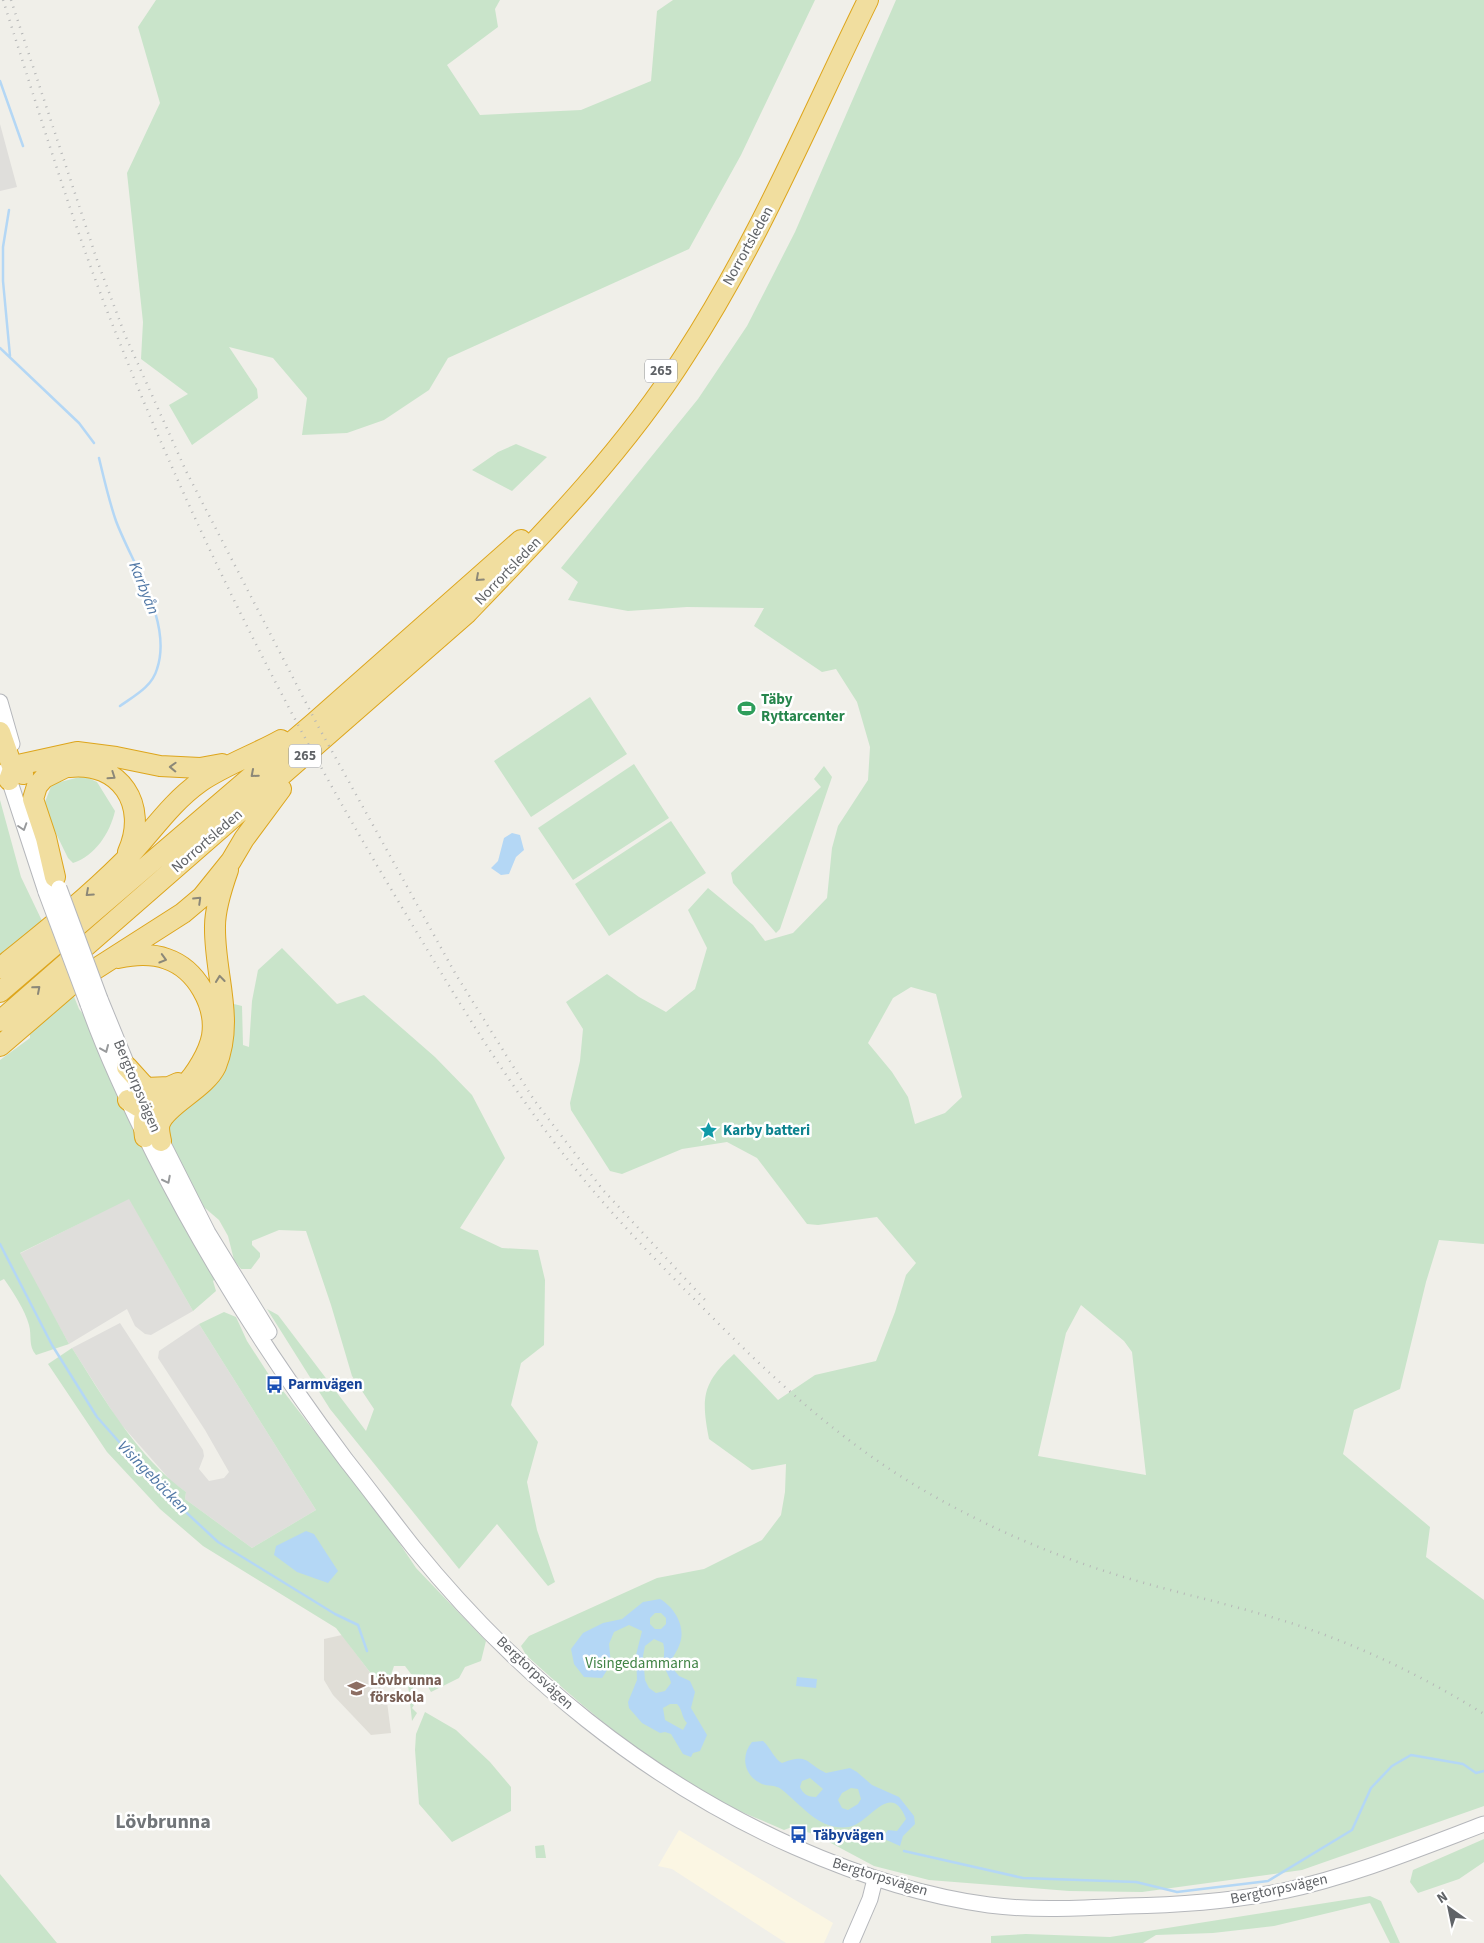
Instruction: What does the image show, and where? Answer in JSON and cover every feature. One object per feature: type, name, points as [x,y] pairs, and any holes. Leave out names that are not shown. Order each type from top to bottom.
[{"type":"highway","name":"Norrortsleden","points":[[0,992],[370,673],[532,530],[604,449],[670,359],[711,295],[754,220],[856,0]]},
{"type":"highway","name":"Norrortsleden","points":[[0,1021],[466,614],[537,541],[624,439],[685,356],[776,196],[868,0]]},
{"type":"highway","points":[[0,1046],[72,984],[183,913],[202,897],[231,861],[278,792],[428,654],[466,614]]},
{"type":"highway","points":[[15,772],[77,752],[116,757],[160,766],[200,768],[239,760],[260,752],[287,736],[370,673]]},
{"type":"highway","points":[[0,732],[15,772]]},
{"type":"highway","points":[[0,968],[72,909],[125,860],[164,814],[183,796],[200,783],[239,760]]},
{"type":"highway","points":[[15,772],[32,775],[82,765],[97,768],[113,775],[126,788],[135,818],[134,839],[125,860]]},
{"type":"highway","points":[[53,886],[46,838],[33,799],[37,786],[44,778],[66,767]]},
{"type":"highway","points":[[153,1139],[164,1114],[182,1102],[215,1068],[222,1047],[225,1021],[214,924],[222,888],[231,861]]},
{"type":"highway","points":[[100,966],[116,959],[142,954],[166,959],[180,966],[200,986],[212,1012],[212,1035],[207,1051],[196,1070],[185,1085],[153,1103],[146,1111],[143,1120],[153,1139]]},
{"type":"highway","points":[[127,1066],[146,1088],[169,1087],[185,1080],[196,1070]]},
{"type":"highway","points":[[128,1100],[146,1111],[161,1110],[182,1102]]},
{"type":"main road","name":"Bergtorpsvägen","points":[[0,702],[15,772],[94,1001],[127,1066],[146,1111]]},
{"type":"main road","name":"Bergtorpsvägen","points":[[0,747],[15,772]]},
{"type":"main road","name":"Bergtorpsvägen","points":[[94,1001],[98,1034],[128,1100],[208,1233],[238,1293],[311,1401],[334,1444],[415,1550],[460,1601],[549,1688],[609,1738],[673,1783],[756,1829],[819,1858],[875,1879],[956,1900],[1048,1910],[1197,1904],[1288,1890],[1377,1865],[1484,1824]]},
{"type":"main road","points":[[851,1943],[870,1899],[875,1879]]},
{"type":"shaded area","points":[[0,124],[17,187],[0,191]]},
{"type":"shaded area","points":[[129,1198],[193,1311],[151,1335],[145,1334],[135,1326],[127,1309],[69,1344],[19,1254]]},
{"type":"shaded area","points":[[120,1323],[203,1450],[204,1456],[199,1469],[209,1481],[224,1478],[229,1472],[205,1430],[158,1358],[159,1351],[199,1324],[316,1510],[252,1548],[185,1499],[186,1492],[172,1482],[119,1422],[72,1348]]},
{"type":"shaded area","name":"Lövbrunna förskola","points":[[342,1635],[386,1694],[391,1733],[371,1735],[333,1695],[324,1680],[324,1639]]},
{"type":"shaded area","points":[[679,1830],[833,1923],[824,1943],[786,1943],[672,1869],[658,1866]]},
{"type":"green space","points":[[156,0],[500,0],[495,9],[498,27],[447,65],[480,115],[581,110],[651,81],[657,11],[673,0],[815,0],[741,155],[689,249],[448,358],[429,390],[384,420],[347,433],[302,435],[307,398],[273,358],[229,347],[257,389],[258,398],[192,445],[169,405],[188,394],[141,359],[143,322],[127,173],[160,103],[138,27]]},
{"type":"green space","name":"Visingedammarna","points":[[896,0],[1484,0],[1484,1244],[1439,1240],[1426,1282],[1400,1389],[1354,1410],[1343,1454],[1430,1527],[1426,1557],[1484,1600],[1484,1806],[1302,1870],[1142,1892],[1069,1891],[929,1880],[874,1866],[816,1835],[792,1827],[784,1830],[718,1800],[666,1769],[618,1734],[526,1655],[521,1646],[529,1636],[657,1578],[704,1569],[762,1540],[781,1515],[785,1492],[786,1464],[752,1470],[709,1439],[705,1402],[706,1392],[715,1374],[734,1354],[778,1400],[815,1375],[876,1361],[895,1312],[906,1275],[916,1263],[877,1217],[818,1225],[807,1224],[757,1158],[727,1142],[682,1149],[622,1174],[610,1171],[571,1110],[570,1103],[580,1061],[583,1029],[566,1002],[607,974],[639,997],[666,1012],[695,989],[707,948],[688,910],[708,888],[753,925],[765,941],[793,933],[827,898],[832,848],[838,826],[868,780],[870,747],[857,702],[836,669],[822,672],[754,626],[764,608],[687,607],[628,611],[568,600],[578,582],[561,568],[698,399],[747,326],[795,232]],"holes":[[[911,987],[936,994],[962,1097],[945,1113],[915,1124],[908,1097],[892,1072],[868,1043],[893,998]],[[1081,1305],[1124,1341],[1132,1352],[1146,1475],[1038,1456],[1066,1333]]]},
{"type":"green space","points":[[516,444],[547,457],[512,491],[472,470],[498,452]]},
{"type":"green space","points":[[590,697],[627,754],[531,817],[494,761]]},
{"type":"green space","points":[[634,764],[669,818],[573,880],[538,828]]},
{"type":"green space","points":[[824,766],[832,777],[780,929],[776,933],[733,883],[731,873],[821,787],[814,779]]},
{"type":"green space","points":[[84,776],[97,782],[115,811],[113,819],[100,843],[88,855],[73,863],[68,858],[43,807],[52,784]]},
{"type":"green space","points":[[0,800],[21,877],[44,925],[0,960]]},
{"type":"green space","points":[[671,821],[706,873],[609,936],[575,884]]},
{"type":"green space","points":[[282,948],[337,1004],[364,995],[435,1057],[472,1095],[505,1158],[460,1228],[502,1248],[538,1250],[545,1280],[544,1345],[521,1363],[511,1405],[538,1442],[527,1482],[537,1530],[555,1582],[548,1586],[497,1524],[459,1569],[330,1409],[267,1309],[278,1315],[366,1431],[374,1409],[352,1376],[306,1231],[279,1230],[252,1241],[252,1245],[260,1253],[260,1257],[251,1269],[241,1269],[234,1260],[228,1236],[219,1220],[198,1202],[168,1142],[166,1119],[232,1034],[234,1004],[242,1006],[243,1045],[249,1047],[252,1001],[258,970]]},
{"type":"green space","points":[[71,989],[79,1009],[91,1024],[216,1278],[213,1281],[216,1291],[193,1311],[129,1199],[20,1253],[69,1344],[36,1355],[32,1348],[30,1329],[25,1313],[4,1279],[0,1281],[0,1060],[30,1038],[30,1029]]},
{"type":"green space","points":[[224,1312],[236,1317],[247,1341],[271,1378],[269,1383],[275,1389],[280,1387],[390,1529],[416,1568],[486,1641],[481,1661],[465,1667],[459,1678],[431,1692],[423,1678],[411,1674],[405,1666],[394,1666],[390,1678],[379,1684],[336,1628],[203,1546],[160,1509],[107,1452],[48,1364],[72,1348],[123,1426],[152,1462],[186,1492],[185,1499],[252,1548],[316,1510],[199,1324]]},
{"type":"green space","points":[[408,1684],[413,1687],[414,1691],[411,1693],[414,1699],[411,1702],[414,1705],[412,1708],[417,1713],[412,1721]]},
{"type":"green space","points":[[425,1712],[456,1730],[490,1762],[511,1787],[511,1811],[452,1842],[419,1804],[415,1750],[416,1734]]},
{"type":"green space","points":[[1484,1839],[1484,1862],[1459,1879],[1418,1893],[1410,1882],[1413,1870]]},
{"type":"green space","points":[[544,1845],[546,1858],[536,1858],[535,1846]]},
{"type":"green space","points":[[0,1874],[57,1943],[0,1943]]},
{"type":"green space","points":[[1370,1896],[1381,1901],[1400,1943],[1390,1943],[1370,1903],[1274,1926],[1213,1933],[1156,1935],[1143,1943],[991,1943],[991,1936],[1026,1934],[1110,1937]]},
{"type":"water","points":[[512,833],[520,835],[524,850],[516,857],[509,874],[501,875],[491,868],[498,861],[504,838]]},
{"type":"water","points":[[306,1531],[314,1534],[338,1571],[328,1583],[297,1572],[274,1555],[276,1546]]},
{"type":"water","points":[[660,1599],[674,1612],[680,1624],[680,1643],[670,1665],[679,1676],[690,1681],[695,1692],[691,1708],[707,1735],[700,1751],[693,1753],[691,1757],[683,1754],[671,1734],[660,1733],[642,1723],[629,1708],[628,1702],[637,1680],[636,1655],[642,1631],[629,1625],[614,1632],[609,1644],[611,1664],[602,1678],[584,1677],[574,1664],[571,1649],[583,1633],[603,1623],[622,1619],[643,1602]],"holes":[[[655,1613],[661,1613],[666,1618],[666,1624],[661,1629],[655,1629],[650,1624],[650,1618]],[[654,1639],[663,1643],[664,1664],[671,1683],[665,1691],[656,1693],[649,1688],[645,1680],[643,1656],[645,1646]],[[670,1704],[677,1704],[687,1723],[683,1730],[665,1720],[663,1708]]]},
{"type":"water","points":[[797,1677],[817,1679],[816,1688],[796,1686]]},
{"type":"water","points":[[763,1741],[782,1763],[802,1759],[826,1773],[850,1768],[872,1785],[899,1797],[914,1816],[915,1824],[903,1836],[900,1846],[882,1838],[888,1830],[897,1831],[906,1819],[900,1808],[894,1803],[887,1803],[879,1807],[857,1824],[849,1827],[838,1827],[820,1821],[804,1810],[781,1789],[760,1783],[750,1775],[745,1758],[748,1747],[752,1742]],"holes":[[[810,1778],[823,1789],[816,1797],[806,1795],[800,1787],[802,1781]],[[851,1788],[858,1789],[861,1799],[858,1804],[848,1810],[842,1808],[838,1800],[842,1793]]]},
{"type":"waterway","points":[[0,81],[23,146]]},
{"type":"waterway","points":[[9,210],[3,247],[3,281],[10,356]]},
{"type":"waterway","points":[[0,348],[79,423],[94,443]]},
{"type":"waterway","name":"Karbyån","points":[[99,458],[116,521],[148,594],[160,632],[160,651],[155,675],[147,686],[120,706]]},
{"type":"waterway","name":"Visingebäcken","points":[[0,1244],[52,1345],[97,1417],[160,1488],[218,1542],[335,1614],[358,1625],[367,1651]]},
{"type":"waterway","points":[[904,1851],[1023,1878],[1136,1882],[1177,1892],[1268,1881],[1352,1830],[1371,1788],[1392,1766],[1411,1755],[1463,1764],[1476,1773],[1484,1771]]},
{"type":"railway","points":[[3,0],[58,172],[87,257],[119,341],[177,479],[242,615],[311,749],[347,814],[447,983],[513,1086],[595,1193],[730,1336],[806,1406],[860,1449],[918,1487],[968,1515],[1072,1560],[1148,1584],[1279,1619],[1348,1644],[1417,1676],[1484,1714]]},
{"type":"railway","points":[[11,0],[98,263],[125,335],[186,471],[318,726],[455,973],[534,1100],[603,1190],[706,1301]]},
{"type":"place","name":"Täby Ryttarcenter","points":[[747,708]]},
{"type":"place","name":"Karby batteri","points":[[709,1130]]},
{"type":"place","name":"Parmvägen","points":[[274,1384]]},
{"type":"place","name":"Lövbrunna förskola","points":[[356,1689]]},
{"type":"place","name":"Täbyvägen","points":[[799,1835]]},
{"type":"district","name":"Lövbrunna","points":[[163,1822]]}]
